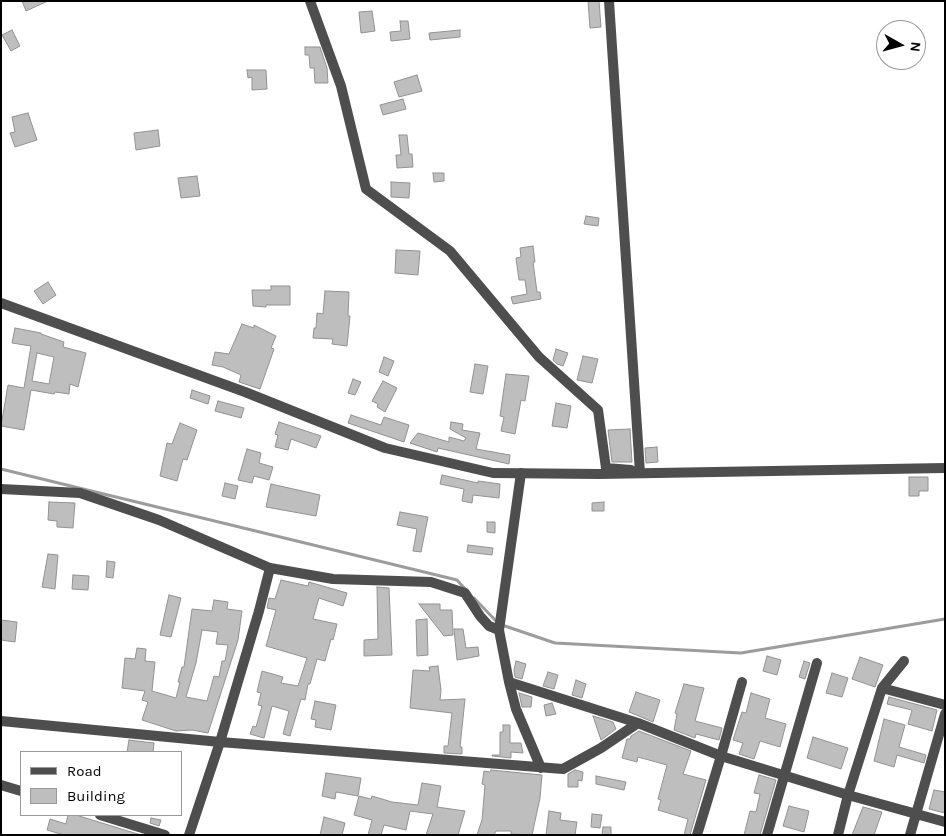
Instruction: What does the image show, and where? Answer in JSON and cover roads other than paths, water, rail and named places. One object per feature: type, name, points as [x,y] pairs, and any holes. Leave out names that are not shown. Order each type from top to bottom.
[{"type":"street","points":[[310,1],[341,86],[366,189],[450,251],[539,357],[598,410],[606,468],[640,472]]},
{"type":"street","points":[[609,1],[640,472]]},
{"type":"street","points":[[1,303],[245,392],[385,448],[493,473],[945,468]]},
{"type":"street","points":[[521,473],[500,630],[516,710],[541,768]]},
{"type":"street","points":[[1,489],[80,493],[159,520],[270,568],[334,579],[431,582],[465,593],[489,626],[500,630]]},
{"type":"street","points":[[189,835],[220,742],[270,568]]},
{"type":"street","points":[[838,835],[848,795],[882,688],[904,662]]},
{"type":"street","points":[[767,835],[817,663]]},
{"type":"street","points":[[509,682],[638,723],[721,756],[848,795],[945,822]]},
{"type":"street","points":[[697,835],[742,682]]},
{"type":"street","points":[[882,688],[945,705]]},
{"type":"street","points":[[910,835],[945,714]]},
{"type":"street","points":[[1,721],[220,742],[563,770],[601,748],[638,723]]},
{"type":"street","points":[[1,785],[20,791]]},
{"type":"street","points":[[103,816],[165,835]]},
{"type":"waterway","points":[[1,469],[457,580],[466,590]]},
{"type":"waterway","points":[[474,598],[497,622]]},
{"type":"waterway","points":[[502,625],[555,643],[741,653],[945,619]]}]
